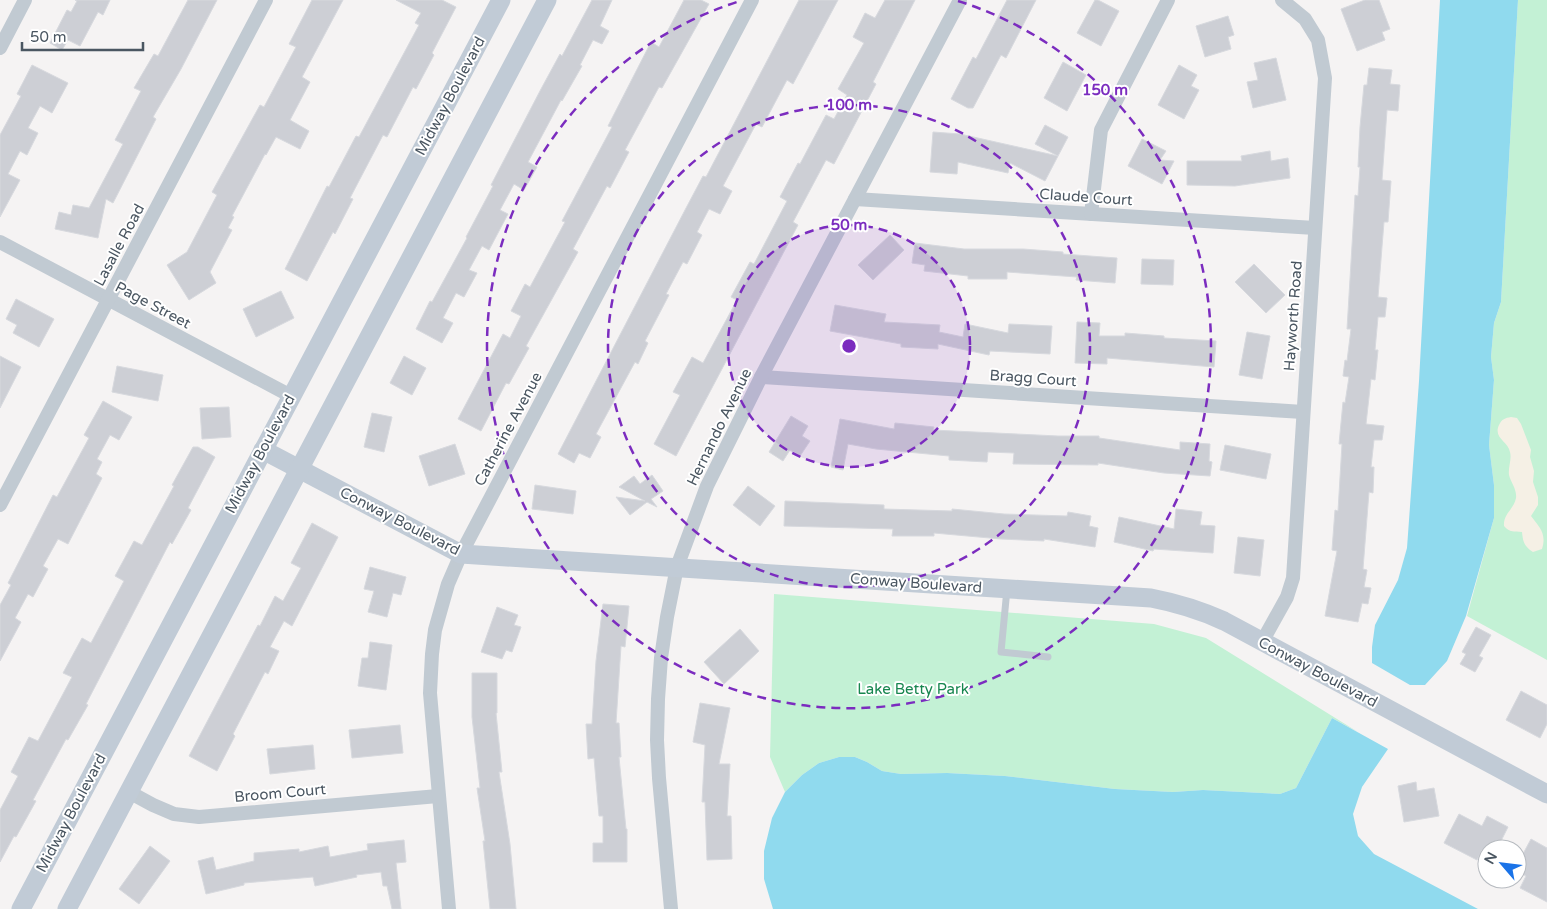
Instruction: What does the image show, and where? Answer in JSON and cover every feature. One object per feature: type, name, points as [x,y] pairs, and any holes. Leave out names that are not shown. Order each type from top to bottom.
[{"type":"street","points":[[0,48],[25,0]]},
{"type":"street","name":"Lasalle Road","points":[[0,505],[266,0]]},
{"type":"street","name":"Midway Boulevard","points":[[21,909],[501,0]]},
{"type":"street","points":[[67,909],[547,0]]},
{"type":"street","name":"Catherine Avenue","points":[[449,909],[430,693],[432,654],[440,607],[461,554],[752,0]]},
{"type":"street","name":"Hernando Avenue","points":[[671,909],[659,768],[658,699],[661,658],[677,567],[707,486],[761,377],[960,0]]},
{"type":"street","points":[[1091,214],[1101,130],[1168,0]]},
{"type":"street","name":"Hayworth Road","points":[[1262,642],[1287,597],[1293,578],[1326,78],[1318,40],[1305,19],[1282,0]]},
{"type":"street","name":"Claude Court","points":[[855,199],[1315,228]]},
{"type":"street","name":"Page Street","points":[[0,242],[291,396]]},
{"type":"street","name":"Bragg Court","points":[[761,377],[1303,412]]},
{"type":"street","name":"Conway Boulevard","points":[[263,450],[461,554],[1151,598],[1178,603],[1203,611],[1224,621],[1547,794]]},
{"type":"street","name":"Broom Court","points":[[129,792],[174,814],[199,817],[438,796]]},
{"type":"lane","points":[[1007,589],[1001,652],[1048,657]]},
{"type":"green space","points":[[1518,0],[1547,0],[1547,660],[1467,616],[1494,518],[1494,485],[1489,445],[1494,380],[1491,357],[1494,323],[1501,302]]},
{"type":"green space","name":"Lake Betty Park","points":[[774,594],[1154,624],[1206,638],[1358,732],[1332,718],[1296,788],[1280,794],[1203,790],[1173,792],[1115,789],[1005,776],[947,773],[901,774],[882,771],[855,757],[839,757],[819,763],[802,775],[785,792],[770,757]]},
{"type":"sand","points":[[1505,418],[1517,418],[1521,424],[1531,450],[1530,457],[1534,471],[1533,482],[1538,497],[1538,505],[1531,516],[1543,534],[1544,539],[1542,549],[1533,552],[1525,544],[1522,532],[1510,531],[1504,526],[1505,518],[1515,502],[1516,495],[1509,475],[1511,457],[1509,448],[1499,436],[1498,429]]},
{"type":"water","points":[[1440,0],[1518,0],[1501,302],[1494,323],[1491,357],[1494,380],[1489,445],[1494,485],[1494,518],[1466,616],[1447,661],[1425,685],[1410,685],[1372,663],[1372,647],[1375,625],[1398,580],[1407,548],[1419,381]]},
{"type":"water","points":[[1332,718],[1388,749],[1362,787],[1353,814],[1358,836],[1374,854],[1478,909],[773,909],[764,879],[764,851],[772,818],[785,792],[802,775],[819,763],[839,757],[855,757],[882,771],[901,774],[947,773],[1005,776],[1115,789],[1173,792],[1203,790],[1280,794],[1296,788]]},
{"type":"building","points":[[75,0],[110,0],[103,15],[98,12],[80,46],[68,40],[62,50],[50,43],[67,10],[71,12],[77,1]]},
{"type":"building","points":[[188,0],[217,0],[181,69],[153,117],[156,119],[113,203],[106,199],[98,238],[55,229],[59,212],[71,215],[73,205],[89,208],[123,144],[115,140],[141,91],[134,88],[154,54],[158,56]]},
{"type":"building","points":[[312,0],[343,0],[302,77],[310,82],[290,120],[309,131],[300,149],[276,137],[232,216],[234,217],[228,228],[232,230],[210,272],[216,283],[189,300],[167,265],[187,252],[217,195],[212,192],[260,105],[264,107],[296,47],[289,44]]},
{"type":"building","points":[[396,0],[442,0],[456,7],[416,89],[413,87],[387,137],[383,135],[350,198],[353,199],[335,234],[333,232],[307,281],[285,269],[327,186],[329,187],[356,136],[359,137],[419,25],[415,23],[421,13]]},
{"type":"building","points":[[592,0],[612,0],[600,26],[609,31],[602,44],[593,40],[580,65],[582,66],[561,100],[528,162],[537,167],[524,190],[514,184],[500,210],[508,214],[489,250],[482,246],[469,270],[477,273],[464,297],[456,293],[443,318],[453,323],[442,343],[416,329],[467,238],[493,186],[491,185],[541,89],[560,54],[562,56]]},
{"type":"building","points":[[684,0],[701,0],[709,4],[662,88],[659,87],[625,150],[629,152],[610,188],[607,186],[573,249],[578,252],[526,346],[529,348],[509,384],[506,383],[481,431],[458,419],[503,334],[510,338],[521,316],[511,311],[525,284],[530,287],[565,222],[562,221],[612,127],[608,126],[651,42],[659,47]]},
{"type":"building","points":[[799,0],[838,0],[793,84],[787,80],[762,127],[756,124],[723,186],[732,191],[720,214],[709,209],[697,232],[702,235],[687,264],[683,262],[666,294],[669,295],[645,341],[648,343],[638,364],[635,362],[596,434],[601,437],[590,458],[579,453],[574,463],[558,454],[703,176],[706,177]]},
{"type":"building","points":[[885,0],[915,0],[873,82],[876,84],[834,164],[826,160],[793,222],[798,225],[676,456],[654,444],[680,395],[673,392],[692,357],[703,363],[737,300],[731,297],[750,262],[754,264],[787,201],[780,197],[798,163],[800,164],[826,115],[834,119],[847,95],[838,89],[864,43],[853,37],[865,13],[875,18]]},
{"type":"building","points":[[1007,0],[1036,0],[1006,58],[1001,55],[973,108],[968,108],[951,99],[973,57],[976,59]]},
{"type":"building","points":[[1095,0],[1119,11],[1101,46],[1077,33]]},
{"type":"building","points":[[1365,0],[1379,0],[1390,29],[1382,32],[1385,40],[1357,51],[1341,9]]},
{"type":"building","points":[[1228,16],[1234,35],[1228,37],[1231,49],[1205,57],[1196,26]]},
{"type":"building","points":[[1276,58],[1286,100],[1253,108],[1247,82],[1258,80],[1254,63]]},
{"type":"building","points":[[1063,62],[1086,75],[1067,111],[1044,98]]},
{"type":"building","points":[[32,65],[68,83],[52,113],[40,106],[28,128],[38,133],[27,155],[20,151],[8,174],[20,180],[0,217],[0,135],[21,96],[17,94]]},
{"type":"building","points":[[1179,65],[1197,75],[1191,86],[1199,90],[1184,119],[1158,105]]},
{"type":"building","points":[[1369,68],[1392,70],[1390,84],[1400,85],[1398,111],[1387,110],[1382,180],[1391,181],[1388,222],[1384,222],[1378,297],[1387,298],[1385,317],[1378,317],[1375,350],[1378,350],[1375,380],[1371,379],[1366,424],[1384,426],[1382,440],[1374,440],[1371,467],[1374,467],[1373,493],[1369,492],[1363,569],[1367,570],[1364,587],[1371,588],[1368,604],[1362,603],[1358,622],[1325,616],[1337,551],[1332,550],[1335,510],[1338,511],[1342,444],[1339,444],[1343,402],[1345,403],[1349,377],[1343,376],[1351,329],[1347,329],[1355,195],[1358,196],[1360,127],[1364,85],[1367,85]]},
{"type":"building","points":[[1045,125],[1068,137],[1058,156],[1035,144]]},
{"type":"building","points":[[933,132],[960,134],[1058,156],[1045,181],[1010,163],[1008,173],[958,162],[957,174],[930,172]]},
{"type":"building","points":[[1142,139],[1166,151],[1160,160],[1174,161],[1162,184],[1128,166]]},
{"type":"building","points":[[1270,151],[1271,161],[1288,158],[1290,178],[1235,186],[1187,185],[1187,161],[1242,161],[1241,156]]},
{"type":"building","points":[[890,235],[904,250],[873,280],[858,265]]},
{"type":"building","points":[[915,243],[964,249],[1023,249],[1117,258],[1115,283],[1076,280],[1077,277],[1007,272],[1007,279],[968,279],[968,276],[924,271],[925,265],[912,263]]},
{"type":"building","points":[[1142,259],[1174,260],[1173,285],[1141,284]]},
{"type":"building","points":[[1254,264],[1285,295],[1266,313],[1235,282]]},
{"type":"building","points":[[281,291],[294,318],[256,337],[243,309]]},
{"type":"building","points":[[16,299],[54,319],[39,347],[13,333],[17,325],[6,319]]},
{"type":"building","points":[[835,305],[886,314],[884,322],[940,325],[939,332],[963,337],[965,324],[1008,333],[1009,324],[1052,326],[1050,354],[990,351],[989,355],[938,344],[938,349],[901,347],[901,344],[830,331]]},
{"type":"building","points":[[1077,322],[1100,323],[1099,336],[1125,336],[1125,333],[1164,336],[1164,338],[1216,341],[1214,367],[1107,358],[1107,364],[1075,363]]},
{"type":"building","points":[[1247,332],[1270,336],[1262,379],[1239,375]]},
{"type":"building","points":[[0,356],[21,367],[0,408]]},
{"type":"building","points":[[404,356],[426,368],[412,395],[390,383]]},
{"type":"building","points":[[117,366],[163,375],[158,401],[112,392]]},
{"type":"building","points":[[103,401],[132,417],[119,440],[110,435],[97,459],[102,462],[96,474],[102,478],[68,544],[58,539],[43,566],[48,569],[33,597],[28,594],[15,618],[21,622],[0,661],[0,605],[11,585],[8,583],[53,495],[57,497],[89,438],[84,435]]},
{"type":"building","points":[[229,407],[231,437],[202,439],[200,408]]},
{"type":"building","points":[[372,413],[392,417],[384,452],[364,447]]},
{"type":"building","points":[[791,416],[808,426],[802,436],[810,441],[800,456],[790,450],[783,461],[769,452]]},
{"type":"building","points":[[840,419],[894,429],[895,423],[934,427],[933,430],[1099,436],[1099,438],[1180,450],[1180,442],[1210,444],[1209,461],[1212,462],[1210,476],[1164,473],[1098,463],[1098,465],[1013,464],[1014,453],[988,452],[987,462],[949,460],[949,456],[876,449],[848,444],[843,470],[831,467]]},
{"type":"building","points":[[455,444],[465,474],[429,486],[419,456]]},
{"type":"building","points":[[1225,445],[1271,454],[1266,479],[1220,470]]},
{"type":"building","points":[[193,447],[198,447],[215,457],[188,508],[191,510],[172,544],[170,542],[86,704],[88,705],[68,740],[66,739],[33,800],[36,801],[0,862],[0,810],[18,776],[11,772],[29,737],[38,741],[72,677],[63,673],[82,638],[91,643],[124,581],[115,576],[134,541],[142,545]]},
{"type":"building","points":[[652,475],[663,491],[651,499],[657,507],[647,502],[630,515],[616,497],[645,501],[619,487],[634,476],[640,484]]},
{"type":"building","points":[[535,485],[576,491],[573,514],[532,509]]},
{"type":"building","points":[[748,486],[775,506],[760,526],[733,505]]},
{"type":"building","points":[[785,501],[884,505],[884,509],[952,511],[952,509],[1004,514],[1067,516],[1068,512],[1091,516],[1089,526],[1098,528],[1095,547],[1044,539],[1044,541],[1001,539],[934,533],[934,536],[892,536],[893,529],[784,526]]},
{"type":"building","points":[[1176,509],[1202,512],[1200,525],[1215,526],[1213,553],[1154,549],[1153,551],[1114,542],[1119,517],[1174,529]]},
{"type":"building","points":[[312,523],[338,537],[292,626],[284,621],[270,647],[279,651],[268,674],[265,672],[233,734],[235,736],[217,771],[189,756],[275,596],[283,601],[301,568],[291,563]]},
{"type":"building","points":[[1238,537],[1264,540],[1260,576],[1234,573]]},
{"type":"building","points":[[370,567],[406,577],[401,595],[393,593],[387,617],[368,612],[374,591],[364,589]]},
{"type":"building","points":[[603,604],[629,606],[625,647],[621,646],[616,723],[619,723],[621,757],[619,757],[627,829],[627,862],[593,862],[593,843],[603,843],[603,816],[599,816],[594,758],[588,759],[586,724],[592,724],[596,661]]},
{"type":"building","points":[[497,607],[518,615],[514,625],[521,627],[512,652],[506,650],[502,659],[481,652]]},
{"type":"building","points":[[1476,627],[1491,635],[1479,656],[1483,658],[1475,672],[1460,664],[1466,654],[1462,652]]},
{"type":"building","points":[[740,629],[759,651],[724,684],[704,662]]},
{"type":"building","points":[[370,642],[392,645],[386,690],[358,686],[362,658],[368,658]]},
{"type":"building","points":[[472,673],[497,673],[496,713],[502,772],[499,772],[510,844],[516,909],[490,909],[483,841],[485,841],[477,788],[480,788],[472,717]]},
{"type":"building","points":[[1521,691],[1547,705],[1547,724],[1540,738],[1506,720]]},
{"type":"building","points":[[700,703],[730,708],[719,764],[730,764],[727,816],[731,816],[732,859],[707,860],[705,802],[702,802],[705,745],[693,742]]},
{"type":"building","points":[[400,725],[403,753],[352,758],[349,730]]},
{"type":"building","points":[[313,745],[315,769],[270,774],[267,749]]},
{"type":"building","points":[[1416,782],[1417,791],[1434,788],[1439,816],[1404,822],[1398,786]]},
{"type":"building","points":[[1459,814],[1482,826],[1487,816],[1508,827],[1502,839],[1477,839],[1477,860],[1444,843]]},
{"type":"building","points":[[1531,839],[1547,848],[1547,902],[1522,889],[1527,889],[1527,846]]},
{"type":"building","points":[[404,840],[406,862],[396,863],[401,909],[392,909],[387,886],[383,886],[381,872],[356,875],[357,877],[315,886],[313,877],[244,883],[244,885],[206,894],[198,861],[213,857],[216,870],[254,861],[254,853],[299,849],[299,852],[328,846],[330,857],[368,850],[367,844]]},
{"type":"building","points":[[150,846],[170,861],[139,904],[119,889]]}]
